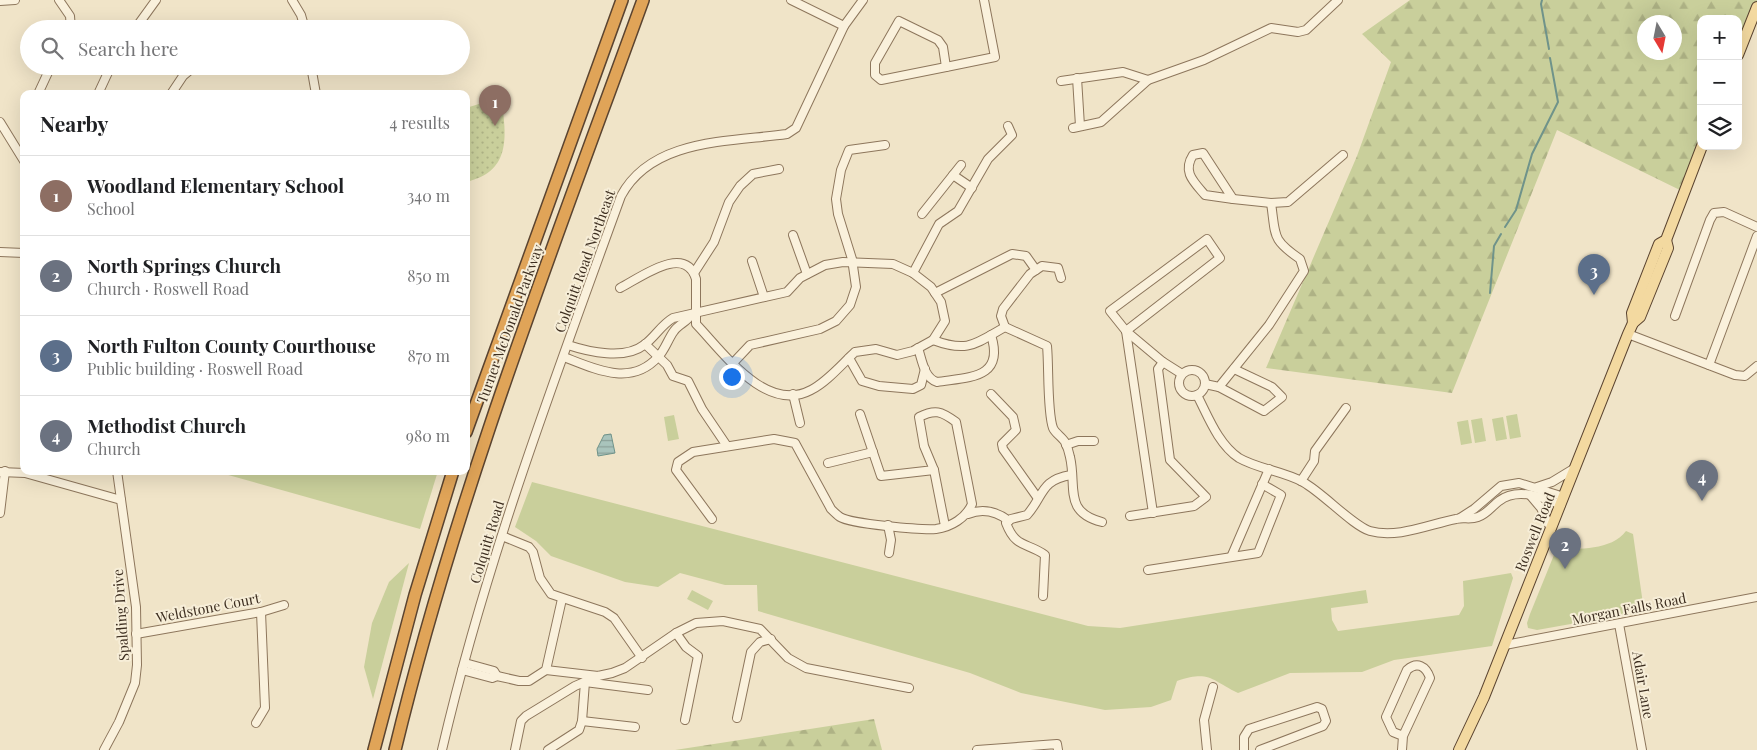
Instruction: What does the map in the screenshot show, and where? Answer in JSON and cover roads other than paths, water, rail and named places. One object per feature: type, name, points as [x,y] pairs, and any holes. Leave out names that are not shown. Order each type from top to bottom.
[{"type":"highway","name":"Turner McDonald Parkway","points":[[470,421],[622,0]]},
{"type":"highway","name":"Turner McDonald Parkway","points":[[395,750],[434,601],[476,463],[643,0]]},
{"type":"highway","points":[[374,750],[415,595],[452,475]]},
{"type":"main road","points":[[1742,45],[1757,7]]},
{"type":"main road","name":"Roswell Road","points":[[1460,750],[1505,645],[1630,328],[1640,317],[1668,248],[1666,240],[1700,150]]},
{"type":"street","points":[[0,1],[15,0]]},
{"type":"street","points":[[59,0],[70,16],[70,20]]},
{"type":"street","points":[[142,20],[156,0]]},
{"type":"street","points":[[292,0],[302,20]]},
{"type":"street","points":[[791,0],[844,26]]},
{"type":"street","name":"Colquitt Road Northeast","points":[[568,345],[621,196],[638,172],[649,162],[684,148],[787,134],[796,128],[803,117],[844,26],[863,0]]},
{"type":"street","points":[[946,67],[943,47],[938,40],[899,21],[875,63],[875,75],[882,80],[946,67],[995,57],[984,0]]},
{"type":"street","points":[[1077,78],[1077,127],[1100,122],[1148,80],[1204,60],[1271,28],[1302,32],[1338,0]]},
{"type":"street","points":[[1061,81],[1122,72],[1148,80]]},
{"type":"street","points":[[40,90],[47,75]]},
{"type":"street","points":[[100,90],[107,75]]},
{"type":"street","points":[[174,90],[184,75]]},
{"type":"street","points":[[313,75],[315,90]]},
{"type":"street","points":[[0,122],[20,154]]},
{"type":"street","points":[[913,273],[940,224],[958,211],[988,159],[1012,135],[1008,126]]},
{"type":"street","points":[[733,363],[750,346],[820,329],[836,321],[850,306],[856,287],[853,262],[838,214],[836,199],[841,170],[849,150],[885,145]]},
{"type":"street","points":[[1233,198],[1203,153],[1193,155],[1188,163],[1188,173],[1205,196],[1272,203],[1288,202],[1343,155]]},
{"type":"street","points":[[922,214],[962,165]]},
{"type":"street","points":[[694,273],[714,242],[729,202],[740,186],[753,174],[779,169]]},
{"type":"street","points":[[953,175],[972,188]]},
{"type":"street","points":[[1220,387],[1269,325],[1304,270],[1300,259],[1281,246],[1276,238],[1272,203]]},
{"type":"street","points":[[1675,316],[1714,213],[1724,212],[1757,226]]},
{"type":"street","points":[[794,235],[807,274]]},
{"type":"street","points":[[1709,365],[1757,236]]},
{"type":"street","points":[[1126,331],[1220,258],[1207,238],[1110,311],[1126,331],[1163,362],[1182,374]]},
{"type":"street","points":[[0,252],[20,253]]},
{"type":"street","points":[[935,293],[1012,254],[1026,256],[1036,270]]},
{"type":"street","points":[[752,261],[764,297]]},
{"type":"street","points":[[568,345],[580,349],[620,353],[635,350],[645,344],[664,324],[673,318],[693,314],[787,292],[800,278],[825,265],[853,262],[893,264],[913,273],[935,293],[941,302],[945,321],[934,340],[918,348],[897,355],[876,349],[855,352],[810,390],[781,395],[762,389],[733,363],[696,324],[693,314],[697,286],[694,273],[680,263],[668,263],[620,288]]},
{"type":"street","points":[[1062,278],[1058,268],[1042,266],[1030,274],[1003,309],[1000,316],[1005,327],[1047,346],[1053,429],[1066,445],[1070,458],[1074,500],[1081,513],[1088,518],[1102,522]]},
{"type":"street","points":[[564,358],[600,371],[620,374],[643,368],[659,357],[675,330],[693,314]]},
{"type":"street","points":[[934,340],[952,347],[969,347],[1005,327]]},
{"type":"street","points":[[1630,328],[1735,375],[1745,376],[1757,366]]},
{"type":"street","points":[[1126,331],[1153,512]]},
{"type":"street","points":[[918,348],[925,369],[932,380],[937,382],[984,374],[989,370],[994,354],[991,335]]},
{"type":"street","points":[[645,344],[667,365],[672,376],[688,381],[702,409],[727,446]]},
{"type":"street","name":"Colquitt Road","points":[[442,750],[463,666],[524,464],[568,345]]},
{"type":"street","points":[[848,358],[862,380],[879,386],[913,389],[921,384],[925,369]]},
{"type":"street","points":[[1130,516],[1194,506],[1206,498],[1170,460],[1158,369],[1163,362]]},
{"type":"street","points":[[1192,369],[1199,371],[1204,377],[1205,384],[1203,390],[1197,395],[1190,396],[1180,389],[1179,381],[1182,374],[1192,369]]},
{"type":"street","points":[[1205,384],[1220,387],[1264,411],[1282,397],[1272,388],[1234,369]]},
{"type":"street","points":[[793,394],[800,422]]},
{"type":"street","points":[[992,394],[1013,417],[1016,430],[1002,444],[1003,449],[1037,497]]},
{"type":"street","points":[[1197,395],[1215,431],[1224,443],[1239,457],[1301,480],[1317,490],[1366,530],[1383,534],[1460,518],[1474,509],[1501,486],[1519,483],[1536,487],[1563,501]]},
{"type":"street","points":[[1301,480],[1314,461],[1315,452],[1346,408]]},
{"type":"street","points":[[945,526],[934,470],[924,446],[919,418],[930,412],[944,413],[956,422],[972,504],[968,514]]},
{"type":"street","points":[[860,414],[881,476],[934,470]]},
{"type":"street","points":[[712,519],[676,468],[687,454],[774,439],[795,442],[831,509],[840,517],[854,522],[936,529],[968,514],[987,510],[1000,514],[1009,521]]},
{"type":"street","points":[[1066,445],[1078,441],[1094,441]]},
{"type":"street","points":[[828,463],[873,452]]},
{"type":"street","points":[[1232,555],[1269,468]]},
{"type":"street","points":[[1536,487],[1552,482],[1575,468]]},
{"type":"street","points":[[0,513],[3,471],[20,472]]},
{"type":"street","points":[[33,475],[121,500]]},
{"type":"street","name":"Spalding Drive","points":[[104,750],[119,722],[135,683],[135,603],[118,475]]},
{"type":"street","points":[[1043,596],[1045,555],[1022,546],[1010,534],[1006,523],[1027,515],[1046,486],[1059,477],[1071,475]]},
{"type":"street","points":[[1148,570],[1258,552],[1281,495],[1262,484]]},
{"type":"street","points":[[1460,518],[1466,520],[1477,517],[1499,501],[1512,495],[1563,501]]},
{"type":"street","points":[[1530,496],[1536,500],[1551,529]]},
{"type":"street","points":[[888,525],[891,540],[889,553]]},
{"type":"street","points":[[502,536],[525,544],[533,552],[543,586],[551,594],[605,612],[614,618],[642,658]]},
{"type":"street","name":"Morgan Falls Road","points":[[1505,645],[1757,597]]},
{"type":"street","points":[[546,670],[562,599]]},
{"type":"street","name":"Weldstone Court","points":[[136,634],[261,612],[284,605]]},
{"type":"street","points":[[256,723],[265,708],[261,612]]},
{"type":"street","points":[[514,750],[521,721],[526,716],[585,682],[625,668],[676,633],[696,623],[723,621],[760,629],[772,639],[788,658],[806,668],[909,688]]},
{"type":"street","name":"Adair Lane","points":[[1620,624],[1642,750]]},
{"type":"street","points":[[676,633],[686,647],[698,656],[686,720]]},
{"type":"street","points":[[737,718],[751,652],[760,642],[772,639]]},
{"type":"street","points":[[1402,736],[1393,732],[1386,717],[1407,670],[1414,665],[1422,665],[1430,678],[1402,736],[1402,750]]},
{"type":"street","points":[[463,666],[492,678],[497,676],[519,681],[529,681],[546,670],[598,676]]},
{"type":"street","points":[[585,682],[648,690]]},
{"type":"street","points":[[548,750],[579,730],[582,721],[585,682]]},
{"type":"street","points":[[1207,750],[1204,720],[1213,687]]},
{"type":"street","points":[[1244,750],[1244,737],[1249,729],[1317,707],[1322,709],[1326,721],[1324,726],[1260,750]]},
{"type":"street","points":[[582,721],[635,727]]},
{"type":"street","points":[[977,750],[1056,744],[1058,750]]},
{"type":"water","points":[[611,434],[615,453],[598,456],[597,449],[604,435]]},
{"type":"waterway","points":[[1542,0],[1541,4],[1549,49]]},
{"type":"waterway","points":[[1505,227],[1516,210],[1532,154],[1558,102],[1550,58]]},
{"type":"waterway","points":[[1490,293],[1494,246],[1501,234]]},
{"type":"place","name":"Woodland Elementary School","points":[[495,126]]},
{"type":"place","name":"North Fulton County Courthouse","points":[[1594,295]]},
{"type":"place","name":"Methodist Church","points":[[1702,501]]},
{"type":"place","name":"North Springs Church","points":[[1565,569]]}]
